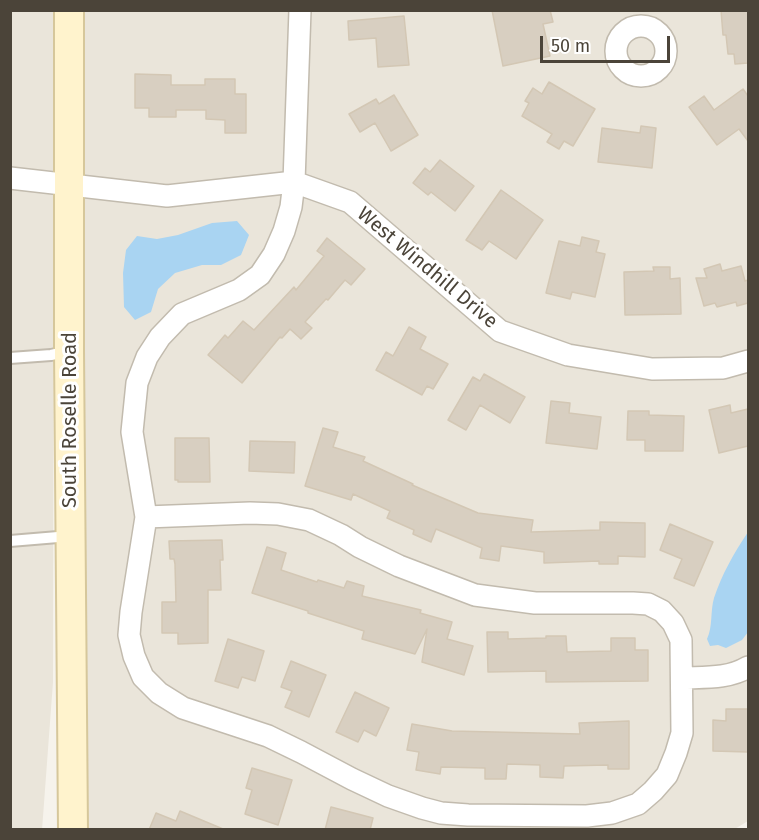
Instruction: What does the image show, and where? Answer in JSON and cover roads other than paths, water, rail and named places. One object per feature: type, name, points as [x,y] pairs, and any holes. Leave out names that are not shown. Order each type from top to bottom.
[{"type":"main road","name":"South Roselle Road","points":[[69,10],[73,830]]},
{"type":"street","points":[[146,517],[278,514],[309,520],[399,566],[475,595],[535,603],[648,604],[662,611],[673,623],[681,640],[682,733],[667,775],[638,804],[612,813],[587,816],[441,813],[388,796],[268,736],[183,708],[159,693],[143,677],[134,656],[129,635],[146,517],[132,432],[137,383],[147,357],[160,337],[182,314],[239,290],[260,275],[274,254],[291,207],[294,182],[300,10]]},
{"type":"street","name":"West Windhill Drive","points":[[10,178],[167,196],[294,182],[350,202],[500,331],[568,355],[652,369],[723,368],[748,361]]},
{"type":"street","points":[[682,678],[723,677],[738,673],[748,667]]},
{"type":"lane","points":[[10,358],[51,355],[69,351]]},
{"type":"lane","points":[[10,541],[70,536]]},
{"type":"water","points":[[237,221],[249,235],[241,255],[221,265],[202,265],[175,273],[158,289],[151,312],[135,320],[124,307],[123,273],[126,250],[137,236],[157,239],[178,235],[212,223]]},
{"type":"water","points":[[748,532],[748,632],[742,640],[726,648],[718,645],[710,646],[707,639],[714,598],[729,564]]}]
